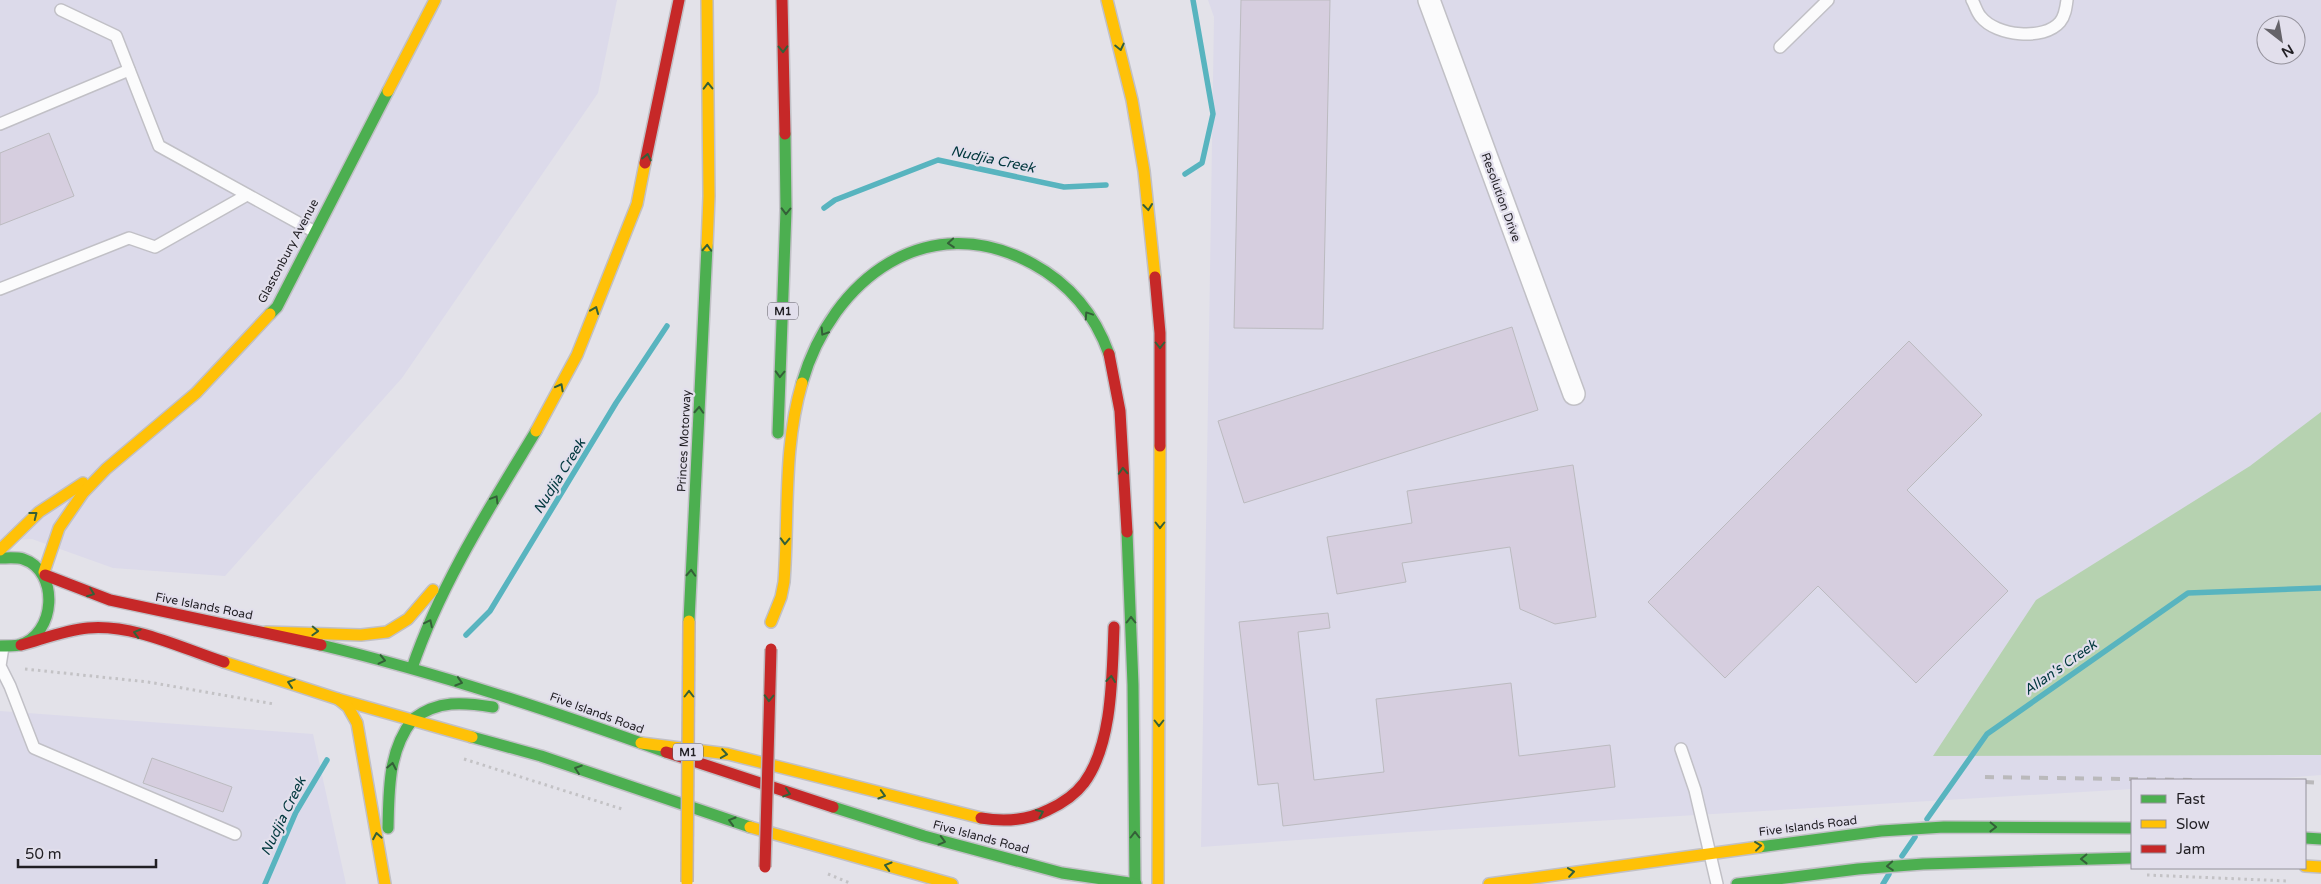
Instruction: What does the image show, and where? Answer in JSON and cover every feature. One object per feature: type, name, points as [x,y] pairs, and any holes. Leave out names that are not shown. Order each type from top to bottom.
[{"type":"main road","name":"Glastonbury Avenue","points":[[45,573],[55,537],[82,494],[106,469],[196,393],[277,307],[435,0]]},
{"type":"main road","points":[[415,682],[412,668],[423,636],[470,541],[544,418],[577,355],[637,204],[679,0]]},
{"type":"main road","name":"Princes Motorway","points":[[687,883],[689,621],[709,196],[707,0]]},
{"type":"main road","name":"M1","points":[[765,871],[786,210],[782,0]]},
{"type":"main road","points":[[1107,0],[1132,100],[1144,171],[1160,333],[1158,884]]},
{"type":"main road","points":[[771,636],[783,590],[792,435],[802,385],[816,344],[846,296],[879,267],[914,250],[952,242],[995,247],[1034,263],[1060,281],[1086,311],[1102,336],[1114,370],[1121,413],[1131,576],[1135,884]]},
{"type":"main road","name":"Glastonbury Avenue","points":[[0,550],[18,529],[37,513],[106,469]]},
{"type":"main road","points":[[1116,567],[1127,520]]},
{"type":"main road","points":[[266,632],[307,631],[364,636],[382,634],[395,629],[419,609],[470,541]]},
{"type":"main road","name":"Five Islands Road","points":[[0,558],[20,559],[38,566],[45,573],[110,600],[266,632],[412,668],[550,710],[641,743],[924,836],[1062,873],[1135,884]]},
{"type":"main road","points":[[21,645],[35,636],[46,618],[49,595],[45,573]]},
{"type":"main road","points":[[641,743],[728,754],[973,817],[1006,821],[1030,817],[1052,808],[1074,792],[1090,775],[1101,746],[1108,701],[1114,616]]},
{"type":"main road","points":[[2,646],[21,645],[84,627],[120,629],[338,698],[540,756],[720,818],[952,884]]},
{"type":"main road","points":[[338,698],[348,707],[357,722],[387,884]]},
{"type":"main road","points":[[387,884],[390,774],[399,737],[425,705],[463,702],[588,724]]},
{"type":"main road","points":[[425,705],[540,756]]},
{"type":"main road","name":"Five Islands Road","points":[[1488,884],[1709,852],[1881,831],[1944,826],[2131,828]]},
{"type":"main road","points":[[2306,838],[2321,839]]},
{"type":"main road","points":[[1737,884],[1858,869],[1922,864],[2131,858]]},
{"type":"main road","points":[[2306,866],[2321,867]]},
{"type":"street","name":"Resolution Drive","points":[[1429,0],[1574,394]]},
{"type":"lane","points":[[1780,47],[1828,0]]},
{"type":"lane","points":[[1972,0],[1982,18],[1995,28],[2019,33],[2047,31],[2059,23],[2065,14],[2067,0]]},
{"type":"lane","points":[[60,10],[116,36],[159,146],[315,232]]},
{"type":"lane","points":[[0,124],[129,70]]},
{"type":"lane","points":[[0,289],[129,238],[156,247],[247,195]]},
{"type":"lane","points":[[2,646],[0,666],[10,686],[34,748],[235,834]]},
{"type":"lane","points":[[1681,749],[1695,790],[1717,884]]},
{"type":"path","points":[[0,666],[148,682],[278,704]]},
{"type":"shaded area","points":[[0,0],[617,0],[598,93],[402,378],[225,576],[113,568],[32,539],[0,541]]},
{"type":"shaded area","points":[[1208,0],[2321,0],[2321,775],[2269,779],[2131,779],[2131,789],[1410,832],[1201,847],[1214,17]]},
{"type":"shaded area","points":[[0,711],[313,734],[346,884],[0,884]]},
{"type":"green space","points":[[2321,412],[2321,755],[1933,756],[2036,600],[2250,466]]},
{"type":"building","points":[[1241,0],[1330,0],[1323,329],[1234,328]]},
{"type":"building","points":[[49,133],[74,196],[0,225],[0,153]]},
{"type":"building","points":[[1512,327],[1538,410],[1244,503],[1218,421]]},
{"type":"building","points":[[1909,341],[1982,415],[1907,490],[2008,591],[1916,683],[1818,586],[1725,678],[1648,602]]},
{"type":"building","points":[[1573,465],[1596,617],[1555,624],[1520,609],[1510,547],[1402,563],[1406,582],[1337,594],[1327,537],[1412,523],[1407,491]]},
{"type":"building","points":[[1328,613],[1330,628],[1298,632],[1314,780],[1384,772],[1376,699],[1511,683],[1519,756],[1610,745],[1615,787],[1283,826],[1278,783],[1258,785],[1239,622]]},
{"type":"building","points":[[152,758],[232,787],[223,812],[143,783]]},
{"type":"waterway","name":"Nudjia Creek","points":[[1185,174],[1202,163],[1213,114],[1193,0]]},
{"type":"waterway","name":"Nudjia Creek","points":[[824,208],[835,200],[938,160],[1064,187],[1106,185]]},
{"type":"waterway","name":"Nudjia Creek","points":[[466,635],[490,611],[616,403],[667,326]]},
{"type":"waterway","name":"Allan's Creek","points":[[1927,819],[1987,734],[2188,593],[2321,588]]},
{"type":"waterway","name":"Nudjia Creek","points":[[265,884],[296,812],[327,760]]},
{"type":"waterway","name":"Allan's Creek","points":[[1902,856],[1915,837]]},
{"type":"waterway","name":"Allan's Creek","points":[[1883,884],[1889,874]]},
{"type":"railway","points":[[1985,777],[2131,779]]},
{"type":"railway","points":[[2306,782],[2321,783]]},
{"type":"traffic: fast","points":[[270,314],[277,307],[388,91]]},
{"type":"traffic: fast","points":[[778,433],[786,210],[785,134]]},
{"type":"traffic: fast","points":[[802,383],[816,346],[836,312],[861,284],[889,263],[922,249],[957,244],[994,248],[1033,264],[1059,281],[1089,314],[1109,354]]},
{"type":"traffic: fast","points":[[689,621],[707,246]]},
{"type":"traffic: fast","points":[[412,668],[437,606],[452,576],[484,517],[536,431]]},
{"type":"traffic: fast","points":[[1127,532],[1133,685],[1135,884]]},
{"type":"traffic: fast","points":[[0,558],[21,558],[35,566],[43,576],[48,589],[49,603],[46,617],[40,629],[31,639],[19,645],[0,646]]},
{"type":"traffic: fast","points":[[321,645],[495,694],[666,752]]},
{"type":"traffic: fast","points":[[413,719],[432,708],[451,704],[493,707]]},
{"type":"traffic: fast","points":[[388,828],[390,785],[394,757],[405,731],[413,719]]},
{"type":"traffic: fast","points":[[472,737],[541,756],[750,827]]},
{"type":"traffic: fast","points":[[833,807],[924,836],[1062,873],[1136,884]]},
{"type":"traffic: fast","points":[[1759,847],[1881,831],[1944,827],[2131,828]]},
{"type":"traffic: fast","points":[[2306,838],[2321,839]]},
{"type":"traffic: fast","points":[[1737,884],[1858,869],[1923,864],[2131,858]]},
{"type":"traffic: slow","points":[[388,91],[435,0]]},
{"type":"traffic: slow","points":[[707,0],[709,196],[707,246]]},
{"type":"traffic: slow","points":[[1107,0],[1132,100],[1144,171],[1155,277]]},
{"type":"traffic: slow","points":[[536,431],[577,355],[637,204],[645,163]]},
{"type":"traffic: slow","points":[[44,572],[59,528],[83,493],[106,469],[196,393],[270,314]]},
{"type":"traffic: slow","points":[[771,622],[781,597],[784,582],[789,456],[796,407],[802,383]]},
{"type":"traffic: slow","points":[[1158,884],[1160,446]]},
{"type":"traffic: slow","points":[[0,550],[39,512],[83,483]]},
{"type":"traffic: slow","points":[[266,632],[361,635],[387,632],[408,619],[433,590]]},
{"type":"traffic: slow","points":[[687,882],[689,621]]},
{"type":"traffic: slow","points":[[224,662],[338,699],[472,737]]},
{"type":"traffic: slow","points":[[338,699],[348,707],[357,723],[385,884]]},
{"type":"traffic: slow","points":[[641,743],[728,754],[981,818]]},
{"type":"traffic: slow","points":[[750,827],[952,884]]},
{"type":"traffic: slow","points":[[1489,884],[1759,847]]},
{"type":"traffic: slow","points":[[2306,866],[2321,867]]},
{"type":"traffic: jam","points":[[645,163],[679,0]]},
{"type":"traffic: jam","points":[[782,0],[785,134]]},
{"type":"traffic: jam","points":[[1155,277],[1160,333],[1160,446]]},
{"type":"traffic: jam","points":[[1109,354],[1120,411],[1127,532]]},
{"type":"traffic: jam","points":[[45,575],[110,600],[321,645]]},
{"type":"traffic: jam","points":[[981,818],[1015,820],[1040,814],[1067,799],[1084,783],[1094,767],[1106,729],[1111,687],[1114,627]]},
{"type":"traffic: jam","points":[[21,645],[71,631],[105,628],[140,633],[224,662]]},
{"type":"traffic: jam","points":[[765,867],[771,649]]},
{"type":"traffic: jam","points":[[666,752],[833,807]]}]
